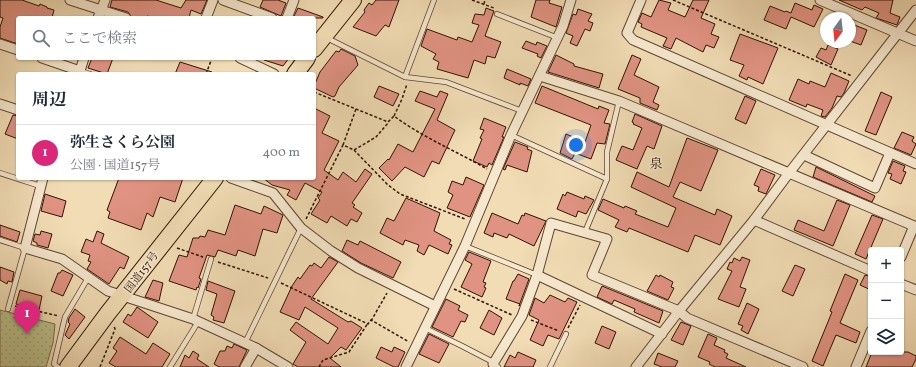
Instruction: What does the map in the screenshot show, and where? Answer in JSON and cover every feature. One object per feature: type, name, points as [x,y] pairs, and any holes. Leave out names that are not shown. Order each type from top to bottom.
[{"type":"highway","points":[[319,35],[353,0]]},
{"type":"highway","points":[[296,72],[306,60]]},
{"type":"highway","name":"国道157号","points":[[68,367],[108,313],[124,295],[213,180]]},
{"type":"street","points":[[70,0],[100,14],[113,16]]},
{"type":"street","points":[[100,14],[105,0]]},
{"type":"street","points":[[207,16],[213,0]]},
{"type":"street","points":[[223,0],[267,16]]},
{"type":"street","points":[[288,16],[294,0]]},
{"type":"street","points":[[406,367],[465,246],[511,135],[558,38],[571,0]]},
{"type":"street","points":[[641,0],[627,33],[633,40],[916,164]]},
{"type":"street","points":[[820,0],[916,41]]},
{"type":"street","points":[[636,367],[679,311],[754,220],[916,10]]},
{"type":"street","points":[[0,44],[16,49]]},
{"type":"street","points":[[47,60],[79,72],[83,60]]},
{"type":"street","points":[[244,60],[270,72]]},
{"type":"street","points":[[540,76],[619,101],[914,226],[904,250]]},
{"type":"street","points":[[0,104],[16,109]]},
{"type":"street","points":[[804,155],[875,188],[890,153]]},
{"type":"street","points":[[237,180],[273,193],[302,228],[331,251],[392,285],[435,306]]},
{"type":"street","points":[[41,182],[25,248],[62,259],[108,291],[124,295],[196,321],[256,348],[288,367]]},
{"type":"street","points":[[754,220],[868,270]]},
{"type":"street","points":[[494,366],[522,316],[537,275],[551,223],[607,239],[592,275],[679,311],[687,318],[798,366]]},
{"type":"street","points":[[537,275],[662,334]]},
{"type":"street","points":[[904,285],[916,290]]},
{"type":"street","points":[[856,367],[868,338]]},
{"type":"street","points":[[245,367],[256,348]]},
{"type":"lane","points":[[407,78],[434,0]]},
{"type":"lane","points":[[497,14],[558,38]]},
{"type":"lane","points":[[319,35],[407,78],[446,82],[522,111]]},
{"type":"lane","points":[[585,232],[607,179],[608,152],[619,101]]},
{"type":"lane","points":[[511,135],[607,179]]},
{"type":"lane","points":[[0,173],[16,177]]},
{"type":"lane","points":[[245,344],[302,228]]},
{"type":"lane","points":[[0,240],[25,248],[9,307]]},
{"type":"lane","points":[[465,246],[537,275]]},
{"type":"lane","points":[[170,367],[196,321],[211,259]]},
{"type":"lane","points":[[58,367],[54,364],[64,317],[88,278]]},
{"type":"lane","points":[[425,328],[491,361],[494,366]]},
{"type":"lane","points":[[550,367],[566,334]]},
{"type":"path","points":[[472,0],[498,9],[497,14]]},
{"type":"path","points":[[484,4],[485,0]]},
{"type":"path","points":[[673,0],[861,80]]},
{"type":"path","points":[[207,72],[211,60]]},
{"type":"path","points":[[354,150],[376,137],[394,116],[402,99],[407,78]]},
{"type":"path","points":[[316,93],[388,122]]},
{"type":"path","points":[[302,228],[343,145],[356,109]]},
{"type":"path","points":[[394,116],[414,130],[444,144],[495,173]]},
{"type":"path","points":[[343,145],[354,150],[388,185],[400,194],[475,223]]},
{"type":"path","points":[[163,243],[276,281],[368,324]]},
{"type":"path","points":[[319,367],[323,360],[349,352],[371,320],[392,285]]},
{"type":"path","points":[[9,307],[64,317]]},
{"type":"path","points":[[100,367],[115,329],[108,313]]},
{"type":"path","points":[[371,320],[416,346]]},
{"type":"green space","points":[[0,310],[55,324],[53,343],[46,367],[0,367]]},
{"type":"building","points":[[0,0],[22,0],[39,6],[40,4],[54,10],[52,16],[16,16],[16,43],[0,38],[0,27],[3,18],[0,17]]},
{"type":"building","points":[[112,0],[156,0],[181,8],[186,0],[207,0],[201,14],[191,10],[190,16],[131,16],[128,12],[110,7]]},
{"type":"building","points":[[263,0],[278,0],[286,3],[281,16],[260,7]]},
{"type":"building","points":[[376,0],[399,0],[389,27],[385,25],[376,36],[353,27],[365,12],[364,10],[369,3],[372,5]]},
{"type":"building","points":[[536,0],[550,0],[549,3],[562,7],[556,27],[531,17]]},
{"type":"building","points":[[659,0],[671,3],[668,10],[685,17],[693,0],[709,0],[701,18],[715,24],[711,34],[719,37],[714,48],[706,45],[703,52],[676,38],[671,49],[663,46],[667,38],[641,27],[642,24],[638,22],[642,13],[651,17]]},
{"type":"building","points":[[839,0],[893,0],[890,13],[900,17],[897,25],[876,18],[879,13],[865,7],[862,10]]},
{"type":"building","points":[[795,3],[812,10],[814,5],[823,9],[820,12],[814,27],[791,17],[786,29],[764,20],[770,6],[791,13]]},
{"type":"building","points":[[298,8],[323,18],[316,18],[316,16],[294,16]]},
{"type":"building","points":[[486,8],[494,11],[485,36],[501,42],[495,58],[487,56],[485,64],[474,60],[468,78],[437,69],[439,62],[433,59],[436,54],[421,46],[427,29],[457,40],[458,37],[472,42],[479,25],[472,23],[475,14],[484,15]]},
{"type":"building","points":[[578,9],[592,14],[588,21],[593,23],[590,31],[585,29],[577,46],[570,43],[573,36],[566,33],[573,14],[576,15]]},
{"type":"building","points":[[856,26],[867,30],[861,45],[856,43]]},
{"type":"building","points":[[740,34],[778,48],[763,84],[748,77],[747,80],[739,76],[744,65],[730,60]]},
{"type":"building","points":[[526,41],[536,45],[537,42],[547,46],[541,58],[537,56],[538,54],[522,48]]},
{"type":"building","points":[[821,48],[826,50],[827,48],[838,49],[831,65],[816,57]]},
{"type":"building","points":[[341,49],[355,56],[358,65],[339,87],[335,96],[333,97],[316,89],[316,81],[320,72],[336,51],[339,52]]},
{"type":"building","points":[[556,55],[574,64],[574,66],[603,74],[599,88],[548,72]]},
{"type":"building","points":[[632,55],[641,59],[634,75],[659,87],[653,102],[659,105],[657,110],[640,103],[640,98],[618,89]]},
{"type":"building","points":[[91,60],[112,60],[108,72],[101,72],[88,68]]},
{"type":"building","points":[[264,60],[288,60],[283,66]]},
{"type":"building","points":[[180,62],[212,72],[176,72]]},
{"type":"building","points":[[507,69],[531,79],[528,86],[520,83],[520,85],[504,78]]},
{"type":"building","points":[[831,73],[849,81],[844,93],[841,97],[837,96],[832,108],[825,117],[821,116],[823,110],[807,104],[806,107],[789,100],[798,79],[809,84],[810,81],[825,87]]},
{"type":"building","points":[[379,86],[399,94],[393,106],[374,97]]},
{"type":"building","points":[[542,86],[598,109],[599,106],[609,110],[604,123],[610,124],[605,144],[597,143],[591,159],[575,153],[572,159],[560,153],[566,134],[585,142],[591,125],[535,103]]},
{"type":"building","points":[[420,91],[437,97],[440,91],[448,94],[437,120],[455,130],[439,164],[432,161],[424,177],[405,167],[392,181],[379,168],[388,159],[389,160],[398,144],[413,152],[435,109],[415,101]]},
{"type":"building","points":[[881,92],[892,97],[876,135],[865,131]]},
{"type":"building","points":[[745,96],[756,101],[746,124],[735,119]]},
{"type":"building","points":[[316,109],[330,116],[322,133],[339,141],[324,170],[338,180],[343,172],[356,182],[365,169],[372,174],[352,203],[355,205],[353,207],[362,213],[357,222],[351,219],[347,226],[331,216],[327,223],[311,214],[320,200],[318,198],[322,192],[305,183],[296,200],[287,195],[290,190],[272,185],[266,180],[316,180]]},
{"type":"building","points":[[635,114],[662,126],[654,149],[647,146],[637,169],[616,160],[622,146],[633,150],[642,128],[633,124],[634,123],[632,122]]},
{"type":"building","points":[[13,115],[16,116],[16,138],[5,134]]},
{"type":"building","points":[[484,118],[506,127],[502,137],[504,137],[492,165],[489,163],[487,167],[473,161],[482,139],[480,138],[484,130],[480,129]]},
{"type":"building","points":[[902,132],[914,137],[912,141],[916,144],[911,155],[894,148]]},
{"type":"building","points":[[687,138],[718,150],[701,191],[680,182],[673,197],[715,215],[717,209],[732,216],[720,245],[695,235],[688,252],[629,228],[627,232],[615,227],[619,220],[598,210],[603,199],[624,208],[625,206],[637,211],[635,214],[668,227],[676,208],[631,187],[637,172],[669,187]]},
{"type":"building","points":[[515,142],[528,147],[527,149],[532,151],[527,172],[507,165],[505,170],[503,169]]},
{"type":"building","points":[[893,161],[905,166],[903,171],[906,172],[901,184],[890,179],[892,174],[888,173]]},
{"type":"building","points":[[816,167],[875,196],[872,202],[813,177]]},
{"type":"building","points":[[761,169],[775,175],[766,194],[758,191],[759,187],[754,185]]},
{"type":"building","points":[[466,177],[484,185],[470,217],[447,208],[453,195],[448,192],[452,181],[463,185]]},
{"type":"building","points":[[118,180],[182,180],[175,202],[160,197],[153,217],[147,213],[141,230],[108,218],[110,212],[107,210]]},
{"type":"building","points":[[567,192],[584,199],[585,196],[594,200],[586,214],[578,211],[576,217],[557,209],[563,194],[565,196]]},
{"type":"building","points":[[45,194],[66,201],[62,217],[41,211]]},
{"type":"building","points":[[406,198],[440,213],[434,231],[451,240],[449,244],[452,245],[448,254],[429,245],[424,255],[417,251],[419,245],[405,240],[403,245],[380,233],[387,218],[394,221]]},
{"type":"building","points":[[837,200],[850,205],[833,246],[794,230],[798,220],[824,231]]},
{"type":"building","points":[[235,205],[261,214],[264,206],[283,215],[277,233],[263,229],[255,256],[238,250],[236,256],[218,250],[215,257],[207,255],[199,278],[201,279],[196,290],[169,281],[179,255],[187,257],[193,238],[199,238],[200,236],[205,237],[208,230],[225,235]]},
{"type":"building","points":[[492,213],[518,224],[522,215],[524,216],[525,213],[546,221],[534,246],[509,234],[507,238],[494,233],[493,237],[484,233]]},
{"type":"building","points":[[872,215],[883,219],[871,247],[868,247],[866,259],[855,254]]},
{"type":"building","points":[[0,225],[20,232],[17,242],[0,236]]},
{"type":"building","points":[[41,231],[52,234],[48,248],[37,245],[37,243],[33,241],[35,234],[40,235]]},
{"type":"building","points":[[97,231],[104,234],[101,243],[129,257],[124,269],[120,267],[109,284],[87,269],[91,262],[88,261],[90,255],[81,252],[86,239],[93,242]]},
{"type":"building","points":[[347,240],[358,245],[360,241],[401,262],[393,278],[361,263],[342,251]]},
{"type":"building","points":[[469,252],[491,261],[483,282],[486,283],[484,287],[486,288],[482,297],[461,287],[472,264],[465,260]]},
{"type":"building","points":[[329,257],[338,262],[311,299],[348,322],[351,321],[362,328],[346,350],[341,347],[330,358],[341,367],[298,367],[293,364],[306,342],[290,330],[296,322],[328,344],[338,328],[305,307],[299,320],[280,312],[292,286],[298,277],[300,279],[310,265],[312,266],[314,263],[321,268]]},
{"type":"building","points":[[742,257],[750,260],[740,287],[746,289],[739,307],[718,299],[732,271],[727,269],[730,262],[732,263],[734,258],[740,261]]},
{"type":"building","points":[[795,265],[805,269],[793,296],[782,291]]},
{"type":"building","points":[[0,267],[14,272],[12,282],[8,281],[7,284],[0,280]]},
{"type":"building","points":[[62,270],[73,275],[63,296],[51,291],[58,273]]},
{"type":"building","points":[[518,274],[529,279],[520,304],[506,299],[513,281]]},
{"type":"building","points":[[845,274],[858,280],[840,323],[860,332],[856,343],[836,335],[823,366],[812,361],[832,312],[830,311]]},
{"type":"building","points":[[656,275],[659,277],[660,275],[673,282],[671,287],[674,288],[668,300],[647,291]]},
{"type":"building","points":[[865,275],[868,276],[868,289],[860,285]]},
{"type":"building","points":[[153,280],[163,283],[159,301],[145,297]]},
{"type":"building","points":[[208,281],[235,291],[224,323],[213,320],[214,317],[211,315],[217,294],[206,290]]},
{"type":"building","points":[[602,286],[663,311],[659,323],[634,312],[635,309],[614,300],[612,304],[597,297]]},
{"type":"building","points":[[20,290],[42,296],[39,310],[16,304]]},
{"type":"building","points":[[550,295],[565,302],[568,298],[577,302],[559,339],[548,335],[543,346],[530,340],[539,320],[529,315],[535,298],[544,303]]},
{"type":"building","points":[[446,299],[460,306],[458,310],[468,315],[465,322],[461,321],[453,337],[432,327]]},
{"type":"building","points":[[747,303],[759,309],[748,334],[741,330],[743,326],[738,324]]},
{"type":"building","points":[[137,307],[158,322],[148,338],[123,322],[128,314],[131,316]]},
{"type":"building","points":[[75,309],[85,317],[69,339],[65,335],[70,324],[68,322],[69,318]]},
{"type":"building","points":[[489,310],[502,318],[494,335],[480,328]]},
{"type":"building","points":[[681,322],[691,326],[683,345],[671,340]]},
{"type":"building","points":[[602,326],[616,332],[609,349],[595,343]]},
{"type":"building","points":[[429,334],[449,344],[439,363],[419,354]]},
{"type":"building","points":[[708,334],[717,338],[714,345],[725,350],[724,352],[728,354],[726,358],[746,367],[715,367],[709,364],[710,362],[698,357]]},
{"type":"building","points":[[120,337],[146,354],[153,343],[170,354],[162,367],[116,367],[109,363],[117,351],[113,348]]},
{"type":"building","points":[[234,344],[247,350],[239,367],[219,367],[214,364],[220,351],[225,351],[227,346],[232,348]]},
{"type":"building","points":[[381,347],[392,352],[394,347],[405,352],[398,367],[394,367],[376,358]]},
{"type":"building","points":[[193,351],[199,355],[197,359],[209,367],[180,367],[185,355],[189,358]]},
{"type":"building","points":[[518,352],[536,360],[533,367],[504,367],[510,355],[515,358]]},
{"type":"building","points":[[904,352],[908,352],[916,356],[912,367],[866,367],[871,355],[904,355]]},
{"type":"building","points":[[658,353],[678,361],[675,367],[662,367],[654,364]]},
{"type":"place","name":"弥生さくら公園","points":[[27,334]]},
{"type":"district","name":"泉","points":[[656,163]]}]
